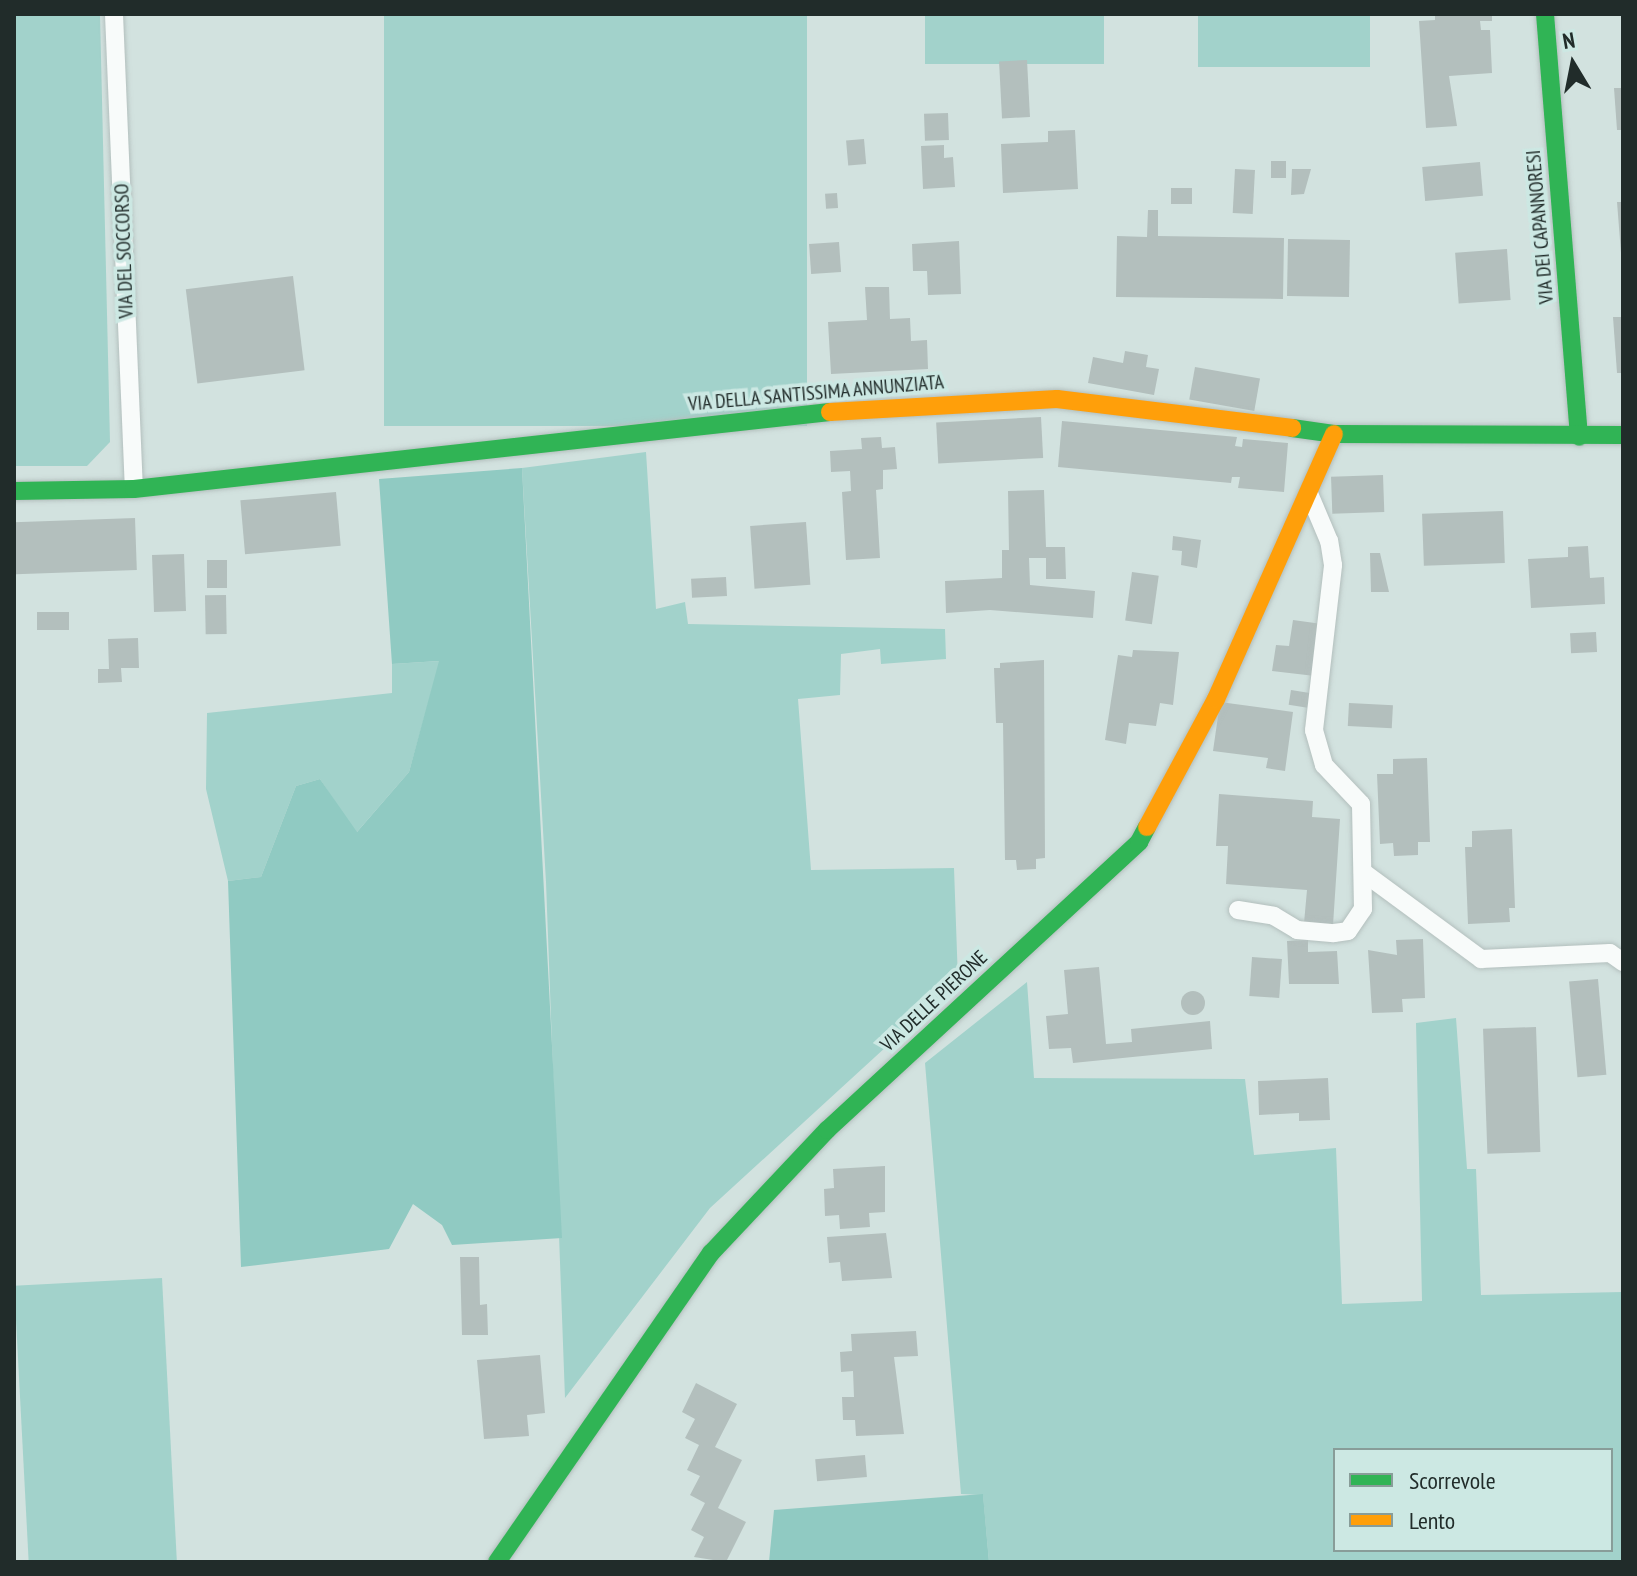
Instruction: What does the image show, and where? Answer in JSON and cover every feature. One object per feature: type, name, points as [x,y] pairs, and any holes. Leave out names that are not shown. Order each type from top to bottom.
[{"type":"street","name":"VIA DEI CAPANNORESI","points":[[1545,14],[1579,437]]},
{"type":"street","name":"VIA DELLA SANTISSIMA ANNUNZIATA","points":[[14,491],[134,489],[730,420],[938,404],[1118,403],[1334,434],[1623,435]]},
{"type":"street","name":"VIA DELLE PIERONE","points":[[497,1562],[711,1253],[827,1130],[1139,842],[1216,699],[1334,434]]},
{"type":"lane","name":"VIA DEL SOCCORSO","points":[[114,14],[134,489]]},
{"type":"lane","points":[[1238,910],[1274,916],[1297,930],[1348,931],[1363,909],[1361,804],[1324,765],[1316,747],[1333,565],[1329,541],[1309,494]]},
{"type":"lane","points":[[1363,872],[1481,959],[1610,953],[1623,962]]},
{"type":"shaded area","points":[[14,14],[100,14],[110,442],[87,466],[14,466]]},
{"type":"shaded area","points":[[384,14],[807,14],[807,426],[384,426]]},
{"type":"shaded area","points":[[925,14],[1104,14],[1104,64],[925,64]]},
{"type":"shaded area","points":[[1198,14],[1370,14],[1370,67],[1198,67]]},
{"type":"shaded area","points":[[646,452],[656,609],[685,602],[688,624],[945,629],[946,659],[881,664],[880,649],[841,654],[840,695],[798,699],[811,870],[954,868],[958,981],[710,1208],[565,1398],[546,882],[522,468]]},
{"type":"shaded area","points":[[522,468],[562,1238],[452,1245],[442,1225],[413,1204],[389,1249],[241,1267],[228,881],[261,877],[296,786],[320,779],[357,832],[409,772],[439,661],[392,664],[379,479]]},
{"type":"shaded area","points":[[440,661],[409,772],[356,833],[320,779],[296,786],[261,877],[228,881],[206,789],[207,713],[392,693],[392,664]]},
{"type":"shaded area","points":[[1027,982],[1034,1078],[1245,1079],[1254,1155],[1336,1148],[1342,1304],[1422,1301],[1416,1023],[1456,1018],[1467,1169],[1476,1169],[1481,1295],[1623,1292],[1623,1562],[989,1562],[983,1495],[961,1494],[925,1063]]},
{"type":"shaded area","points":[[162,1278],[177,1562],[29,1562],[14,1286]]},
{"type":"shaded area","points":[[983,1494],[989,1562],[769,1562],[774,1510]]},
{"type":"building","points":[[1435,14],[1492,14],[1492,21],[1480,21],[1481,30],[1490,30],[1492,73],[1449,76],[1457,126],[1426,128],[1419,21],[1435,20]]},
{"type":"building","points":[[1027,60],[1030,117],[1002,118],[999,61]]},
{"type":"building","points":[[1614,88],[1623,88],[1623,130],[1617,130]]},
{"type":"building","points":[[948,113],[949,140],[925,141],[924,114]]},
{"type":"building","points":[[1075,130],[1078,189],[1003,193],[1001,144],[1048,142],[1048,131]]},
{"type":"building","points":[[864,139],[866,164],[848,165],[846,141]]},
{"type":"building","points":[[944,145],[944,158],[953,157],[955,187],[923,189],[921,146]]},
{"type":"building","points":[[1271,161],[1286,161],[1286,178],[1271,178]]},
{"type":"building","points":[[1480,162],[1483,196],[1425,201],[1422,167]]},
{"type":"building","points":[[1235,169],[1255,170],[1253,214],[1233,213]]},
{"type":"building","points":[[1292,169],[1311,169],[1304,194],[1291,195]]},
{"type":"building","points":[[1171,188],[1192,188],[1192,204],[1171,204]]},
{"type":"building","points":[[837,193],[838,208],[826,209],[825,194]]},
{"type":"building","points":[[1617,202],[1623,202],[1623,253],[1621,253]]},
{"type":"building","points":[[1148,210],[1158,210],[1158,236],[1284,238],[1283,299],[1116,297],[1117,236],[1147,237]]},
{"type":"building","points":[[1288,239],[1350,240],[1349,297],[1287,296]]},
{"type":"building","points":[[959,241],[961,294],[928,295],[927,271],[913,271],[912,244]]},
{"type":"building","points":[[839,242],[841,272],[811,274],[809,244]]},
{"type":"building","points":[[1507,249],[1511,300],[1459,304],[1455,253]]},
{"type":"building","points":[[293,276],[305,370],[197,383],[186,289]]},
{"type":"building","points":[[865,287],[889,287],[890,319],[910,318],[911,341],[927,340],[928,369],[831,374],[828,322],[867,320]]},
{"type":"building","points":[[1613,317],[1623,317],[1623,373],[1617,373]]},
{"type":"building","points":[[1125,351],[1148,355],[1146,367],[1159,369],[1154,395],[1088,383],[1093,357],[1123,363]]},
{"type":"building","points":[[1195,367],[1260,378],[1254,411],[1189,399]]},
{"type":"building","points":[[1041,417],[1043,458],[938,463],[936,422]]},
{"type":"building","points":[[1062,421],[1237,437],[1235,446],[1242,447],[1243,439],[1288,443],[1284,492],[1238,488],[1240,477],[1232,477],[1231,483],[1058,467]]},
{"type":"building","points":[[881,437],[882,448],[895,447],[897,469],[883,470],[883,489],[876,490],[880,558],[846,560],[842,492],[851,491],[850,471],[831,472],[830,451],[862,449],[861,438]]},
{"type":"building","points":[[1383,475],[1384,512],[1332,514],[1331,477]]},
{"type":"building","points":[[1044,490],[1046,547],[1065,547],[1066,579],[1046,579],[1046,558],[1029,558],[1030,585],[1095,591],[1093,618],[990,610],[946,613],[945,581],[1002,578],[1002,550],[1009,550],[1008,491]]},
{"type":"building","points":[[336,492],[341,546],[245,554],[240,500]]},
{"type":"building","points":[[1503,511],[1505,563],[1424,566],[1422,514]]},
{"type":"building","points":[[135,518],[137,570],[16,574],[14,522]]},
{"type":"building","points":[[806,522],[810,585],[755,589],[750,526]]},
{"type":"building","points":[[1173,536],[1201,540],[1197,568],[1181,565],[1182,551],[1172,550]]},
{"type":"building","points":[[1588,546],[1590,578],[1604,577],[1605,604],[1531,608],[1528,559],[1568,557],[1568,547]]},
{"type":"building","points":[[1370,553],[1380,553],[1389,592],[1371,592]]},
{"type":"building","points":[[184,554],[186,611],[154,612],[152,555]]},
{"type":"building","points":[[207,560],[227,560],[227,588],[207,588]]},
{"type":"building","points":[[1132,572],[1159,576],[1152,624],[1125,621]]},
{"type":"building","points":[[726,577],[727,596],[692,598],[691,579]]},
{"type":"building","points":[[205,595],[226,595],[227,634],[206,634]]},
{"type":"building","points":[[37,612],[69,612],[69,630],[37,630]]},
{"type":"building","points":[[1293,620],[1322,624],[1315,676],[1272,671],[1276,645],[1289,646]]},
{"type":"building","points":[[1596,632],[1597,652],[1571,653],[1570,633]]},
{"type":"building","points":[[138,638],[139,668],[121,668],[122,682],[98,683],[98,669],[109,669],[108,639]]},
{"type":"building","points":[[1133,650],[1179,652],[1173,705],[1160,703],[1156,726],[1129,723],[1126,744],[1105,740],[1118,655],[1132,657]]},
{"type":"building","points":[[1044,660],[1045,858],[1036,859],[1036,869],[1017,870],[1016,860],[1005,860],[1003,723],[996,723],[994,668],[1000,668],[1000,663]]},
{"type":"building","points":[[1291,690],[1310,693],[1307,708],[1289,705]]},
{"type":"building","points":[[1220,702],[1293,712],[1285,771],[1266,768],[1268,758],[1213,751]]},
{"type":"building","points":[[1349,703],[1393,705],[1392,728],[1348,726]]},
{"type":"building","points":[[1427,758],[1430,842],[1418,842],[1418,855],[1394,856],[1393,843],[1380,844],[1377,774],[1393,774],[1393,759]]},
{"type":"building","points":[[1219,794],[1313,801],[1312,817],[1340,819],[1333,925],[1304,923],[1307,890],[1226,884],[1228,846],[1216,846]]},
{"type":"building","points":[[1512,829],[1515,908],[1509,908],[1510,922],[1468,924],[1465,847],[1472,847],[1472,831]]},
{"type":"building","points":[[1423,939],[1425,998],[1402,999],[1403,1012],[1372,1013],[1368,950],[1397,955],[1396,940]]},
{"type":"building","points":[[1308,940],[1308,952],[1337,951],[1339,984],[1289,984],[1287,941]]},
{"type":"building","points":[[1252,957],[1282,959],[1279,998],[1249,996]]},
{"type":"building","points":[[1099,967],[1106,1044],[1132,1042],[1131,1029],[1210,1021],[1212,1049],[1073,1063],[1071,1048],[1049,1049],[1046,1016],[1068,1014],[1064,970]]},
{"type":"building","points":[[1598,979],[1606,1075],[1577,1077],[1569,982]]},
{"type":"building","points":[[1193,991],[1204,998],[1205,1003],[1198,1014],[1193,1015],[1182,1008],[1181,1003],[1188,992]]},
{"type":"building","points":[[1536,1027],[1540,1152],[1487,1154],[1483,1029]]},
{"type":"building","points":[[1328,1078],[1330,1120],[1299,1121],[1299,1113],[1259,1115],[1258,1081]]},
{"type":"building","points":[[885,1166],[885,1212],[869,1213],[870,1227],[840,1229],[839,1215],[825,1216],[824,1189],[834,1188],[833,1169]]},
{"type":"building","points":[[886,1233],[892,1278],[842,1281],[840,1262],[829,1263],[827,1237]]},
{"type":"building","points":[[460,1257],[479,1257],[480,1305],[487,1304],[488,1335],[462,1335]]},
{"type":"building","points":[[916,1331],[918,1356],[894,1357],[904,1434],[856,1436],[855,1420],[843,1420],[842,1397],[854,1397],[853,1371],[841,1372],[840,1352],[852,1351],[851,1334]]},
{"type":"building","points":[[540,1355],[545,1413],[527,1415],[529,1436],[484,1439],[477,1360]]},
{"type":"building","points":[[696,1383],[737,1404],[715,1447],[742,1460],[718,1508],[746,1522],[726,1562],[694,1557],[704,1537],[691,1530],[705,1503],[690,1495],[700,1476],[687,1470],[699,1445],[685,1438],[695,1419],[682,1412]]},
{"type":"building","points":[[865,1455],[867,1477],[817,1481],[815,1459]]},
{"type":"traffic: fast","points":[[1545,14],[1579,437]]},
{"type":"traffic: fast","points":[[14,491],[134,489],[830,412]]},
{"type":"traffic: fast","points":[[1292,428],[1334,434],[1623,435]]},
{"type":"traffic: fast","points":[[497,1562],[711,1253],[827,1130],[1139,842],[1147,827]]},
{"type":"traffic: slow","points":[[830,412],[1057,399],[1292,428]]},
{"type":"traffic: slow","points":[[1147,827],[1216,699],[1334,434]]}]
